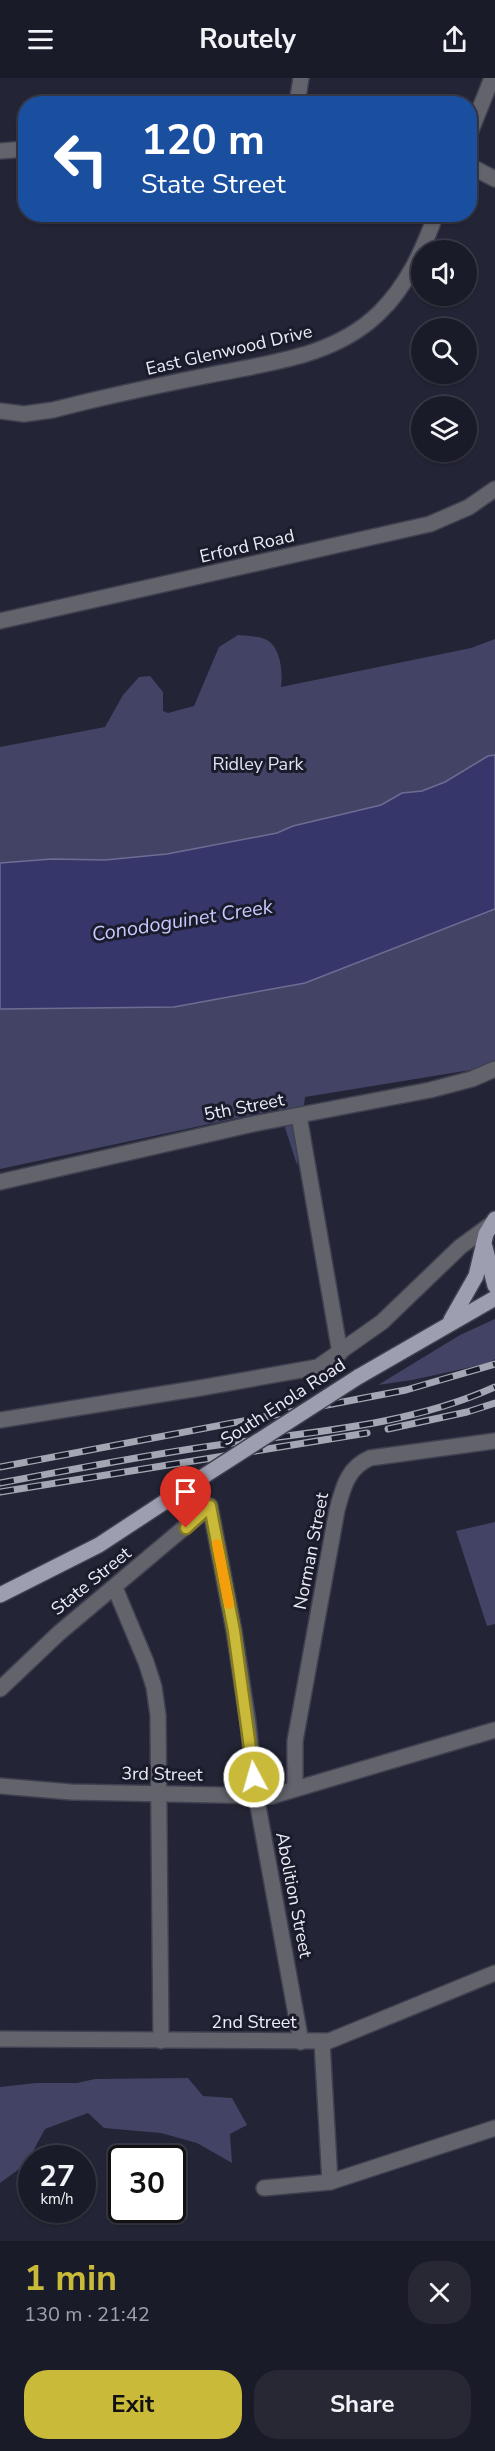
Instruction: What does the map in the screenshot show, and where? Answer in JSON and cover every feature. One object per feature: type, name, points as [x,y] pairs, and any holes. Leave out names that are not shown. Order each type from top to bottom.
[{"type":"main road","points":[[449,1323],[469,1291],[493,1222]]},
{"type":"main road","points":[[484,1244],[495,1286]]},
{"type":"main road","name":"South Enola Road","points":[[0,1595],[99,1545],[358,1377],[495,1298]]},
{"type":"street","points":[[298,96],[301,78]]},
{"type":"street","points":[[477,116],[492,78]]},
{"type":"street","points":[[0,151],[18,149]]},
{"type":"street","points":[[477,170],[495,179]]},
{"type":"street","name":"East Glenwood Drive","points":[[0,411],[24,414],[53,410],[290,358],[339,342],[379,313],[393,297],[407,278],[432,222]]},
{"type":"street","name":"Erford Road","points":[[0,621],[430,524],[469,507],[495,489]]},
{"type":"street","name":"5th Street","points":[[0,1182],[139,1149],[429,1090],[495,1070]]},
{"type":"street","points":[[299,1116],[340,1353]]},
{"type":"street","points":[[0,1420],[318,1367],[382,1323],[460,1247],[493,1222]]},
{"type":"street","name":"Norman Street","points":[[295,1789],[296,1741],[337,1510],[351,1470],[359,1462],[370,1458],[495,1441]]},
{"type":"street","name":"State Street","points":[[0,1689],[59,1633],[210,1506]]},
{"type":"street","name":"Abolition Street","points":[[210,1506],[240,1666],[256,1795],[301,2042]]},
{"type":"street","points":[[115,1588],[154,1687],[158,1715],[161,2041]]},
{"type":"street","name":"3rd Street","points":[[0,1786],[71,1792],[272,1796],[495,1730]]},
{"type":"street","name":"2nd Street","points":[[0,2038],[329,2042],[495,1973]]},
{"type":"street","points":[[322,2042],[330,2182]]},
{"type":"street","points":[[264,2188],[330,2182],[495,2128]]},
{"type":"green space","name":"Ridley Park","points":[[238,635],[262,638],[273,646],[281,666],[281,687],[471,648],[495,639],[495,755],[488,756],[445,782],[422,791],[402,793],[381,805],[293,826],[277,833],[167,854],[105,860],[52,859],[0,863],[0,747],[105,727],[123,695],[139,677],[150,676],[163,692],[163,711],[168,713],[194,706],[219,647]]},
{"type":"green space","points":[[495,909],[495,1064],[489,1067],[305,1097],[297,1165],[279,1109],[0,1169],[0,1009],[174,1007],[305,983]]},
{"type":"green space","points":[[495,1319],[495,1359],[490,1363],[378,1385],[460,1335]]},
{"type":"green space","points":[[495,1522],[495,1624],[487,1626],[456,1531]]},
{"type":"green space","points":[[188,2078],[203,2096],[232,2098],[247,2125],[230,2134],[232,2163],[197,2143],[161,2133],[104,2128],[88,2113],[45,2129],[36,2145],[18,2145],[18,2170],[0,2183],[0,2087],[36,2083],[77,2083],[95,2079]]},
{"type":"water","name":"Conodoguinet Creek","points":[[495,755],[495,909],[305,983],[174,1007],[0,1009],[0,863],[52,859],[105,860],[167,854],[277,833],[293,826],[381,805],[402,793],[422,791],[445,782],[488,756]]},
{"type":"railway","points":[[0,1467],[406,1390],[495,1364]]},
{"type":"railway","points":[[0,1483],[158,1454],[391,1420],[461,1400],[495,1387]]},
{"type":"railway","points":[[388,1429],[467,1412],[495,1403]]},
{"type":"railway","points":[[0,1492],[367,1433]]},
{"type":"slow traffic","points":[[217,1544],[229,1604]]},
{"type":"route","points":[[186,1528],[210,1506],[234,1631],[254,1777]]}]
